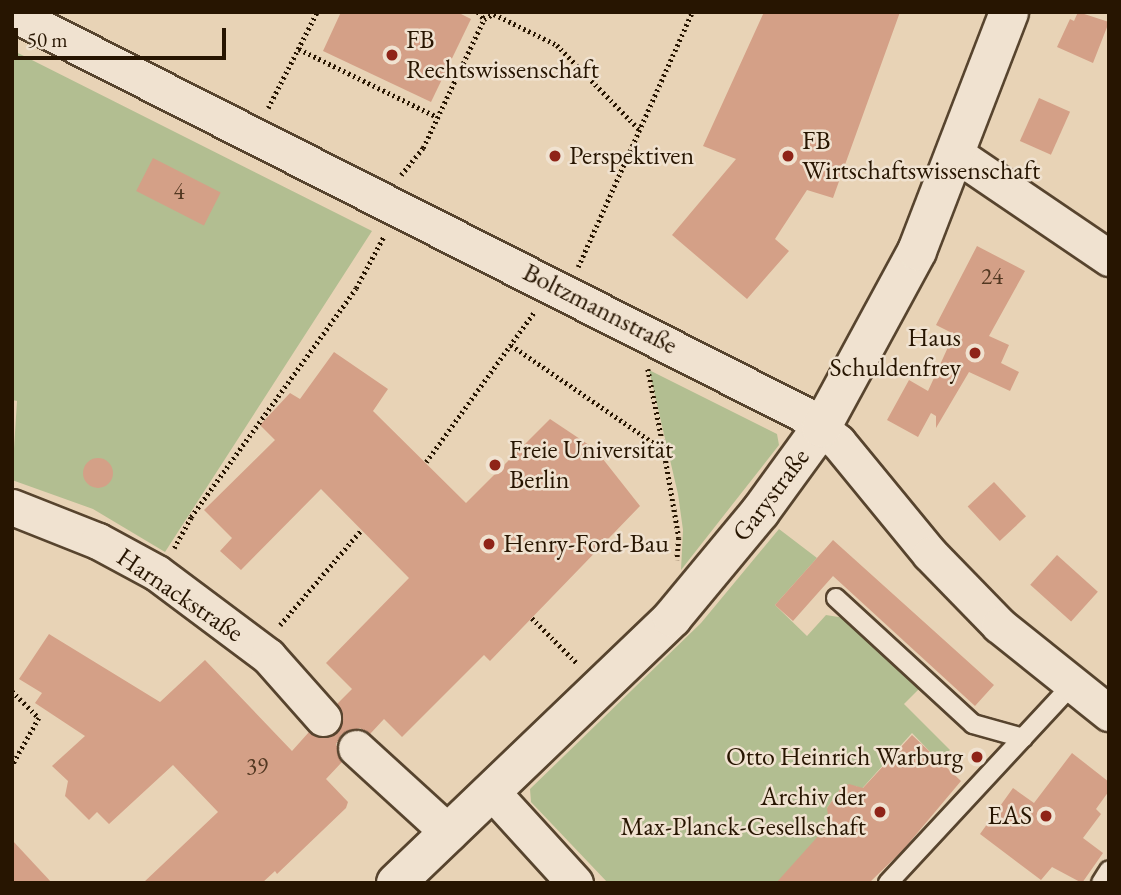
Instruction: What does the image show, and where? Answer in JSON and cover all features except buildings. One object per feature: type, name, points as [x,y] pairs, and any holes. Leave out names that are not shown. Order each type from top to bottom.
[{"type":"street","name":"Garystraße","points":[[396,883],[672,618],[760,512],[821,428],[917,251],[957,154],[1009,12]]},
{"type":"street","name":"Boltzmannstraße","points":[[12,13],[552,284],[803,414],[821,428],[956,581],[999,625],[1109,713]]},
{"type":"street","points":[[957,154],[1109,258]]},
{"type":"street","name":"Harnackstraße","points":[[12,508],[98,541],[157,573],[268,656],[323,719]]},
{"type":"street","points":[[356,748],[449,833]]},
{"type":"street","points":[[492,792],[575,883]]},
{"type":"lane","points":[[836,597],[973,724],[1023,738]]},
{"type":"lane","points":[[888,883],[1072,685]]},
{"type":"lane","points":[[1101,883],[1109,870]]},
{"type":"path","points":[[264,115],[317,12]]},
{"type":"path","points":[[478,12],[484,19]]},
{"type":"path","points":[[576,271],[692,12]]},
{"type":"path","points":[[396,181],[423,148],[435,116],[484,19],[492,13],[557,45],[639,129]]},
{"type":"path","points":[[299,49],[435,116]]},
{"type":"path","points":[[168,558],[191,517],[356,288],[385,233]]},
{"type":"path","points":[[426,462],[539,304]]},
{"type":"path","points":[[512,345],[664,450]]},
{"type":"path","points":[[646,360],[679,538],[676,571]]},
{"type":"path","points":[[274,632],[361,530]]},
{"type":"path","points":[[532,618],[586,671]]},
{"type":"path","points":[[12,691],[39,718],[12,766]]},
{"type":"green space","points":[[12,50],[372,231],[165,552],[93,509],[12,480],[17,401],[12,400]]},
{"type":"green space","points":[[649,370],[777,434],[779,445],[681,570],[683,530],[678,494]]},
{"type":"green space","points":[[779,529],[817,558],[775,605],[807,636],[826,615],[857,620],[925,683],[904,704],[950,750],[939,761],[912,733],[858,793],[857,786],[841,788],[827,808],[835,818],[792,883],[608,883],[531,802],[530,789],[701,623]]},
{"type":"place","name":"FB Rechtswissenschaft","points":[[392,55]]},
{"type":"place","name":"Perspektiven","points":[[555,156]]},
{"type":"place","name":"FB Wirtschaftswissenschaft","points":[[788,156]]},
{"type":"place","name":"Haus Schuldenfrey","points":[[975,353]]},
{"type":"place","name":"Freie Universität Berlin","points":[[495,465]]},
{"type":"place","name":"Henry-Ford-Bau","points":[[489,544]]},
{"type":"place","name":"Otto Heinrich Warburg","points":[[977,757]]},
{"type":"place","name":"Archiv der Max-Planck-Gesellschaft","points":[[880,812]]},
{"type":"place","name":"EAS","points":[[1046,816]]}]
